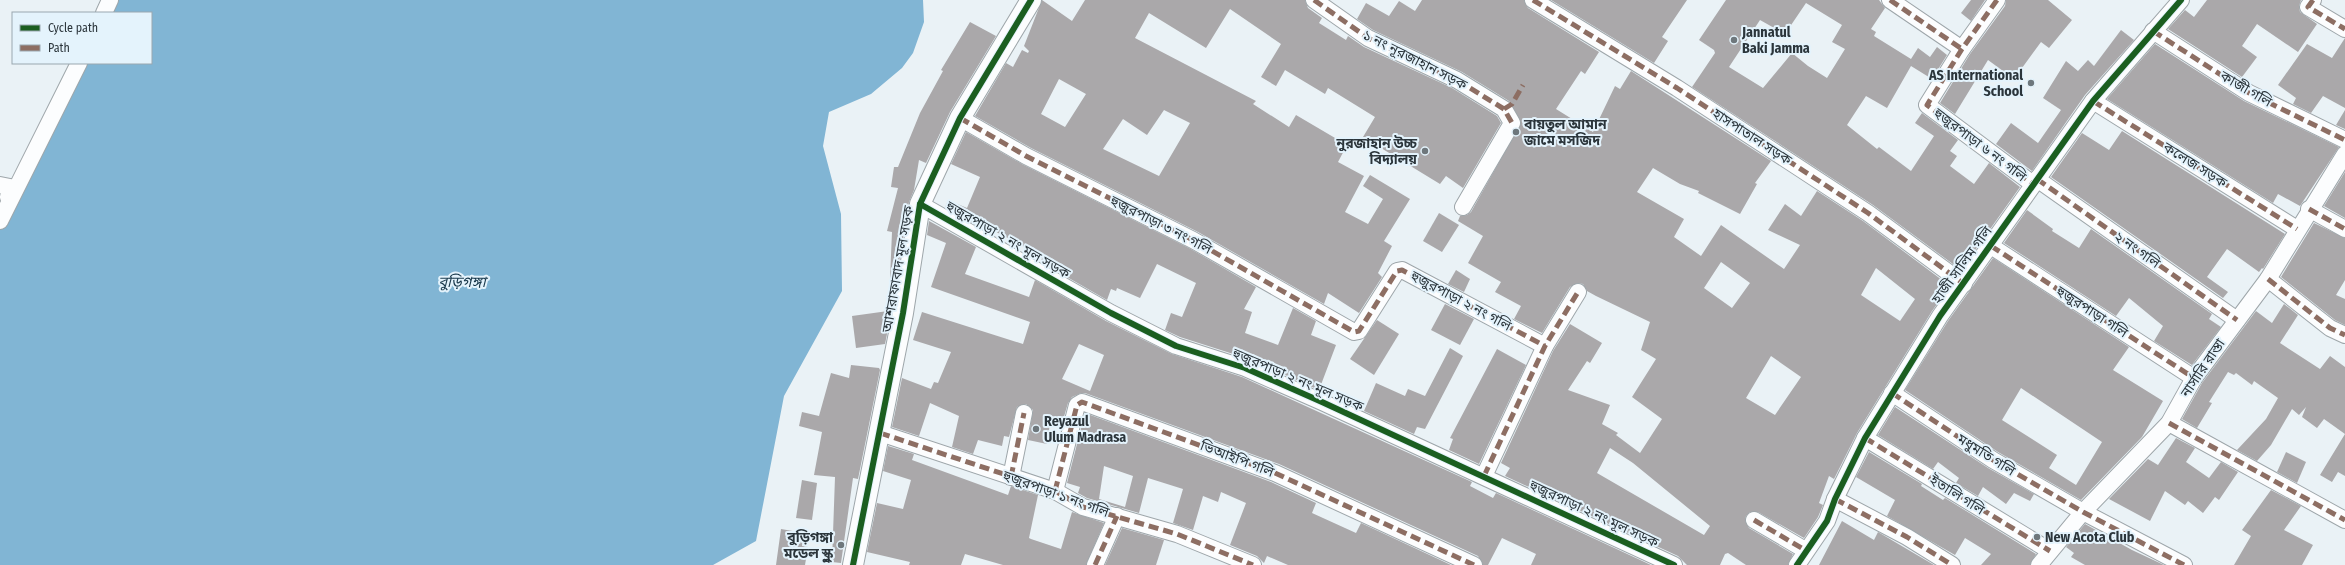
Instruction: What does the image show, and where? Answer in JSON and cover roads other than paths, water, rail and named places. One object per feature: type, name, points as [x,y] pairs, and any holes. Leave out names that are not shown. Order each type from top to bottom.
[{"type":"street","points":[[104,12],[110,0]]},
{"type":"street","name":"আশরাফাবাদ মূল সড়ক","points":[[853,565],[903,313],[920,204],[960,118],[1031,0]]},
{"type":"street","name":"১ নং নূরজাহান সড়ক","points":[[1314,0],[1368,38],[1458,80],[1504,109],[1512,123],[1463,207]]},
{"type":"street","name":"হাসপাতাল সড়ক","points":[[1533,0],[1677,88],[1868,213],[1964,284]]},
{"type":"street","points":[[1890,0],[1962,49],[1997,0]]},
{"type":"street","name":"হাজী সালিম গলি","points":[[1797,565],[1805,550],[1827,521],[1835,498],[1865,438],[1940,316],[2093,101],[2152,31],[2181,0]]},
{"type":"street","points":[[2313,0],[2308,6],[2345,29]]},
{"type":"street","name":"কাজী গলি","points":[[2152,31],[2249,93],[2345,140]]},
{"type":"street","name":"হুজুরপাড়া ৬ নং গলি","points":[[1962,49],[1927,106],[2035,182]]},
{"type":"street","points":[[0,220],[78,64]]},
{"type":"street","name":"কলেজ সড়ক","points":[[2093,101],[2297,229]]},
{"type":"street","name":"হুজুরপাড়া ৩ নং গলি","points":[[960,118],[1026,156],[1193,240],[1354,332],[1360,331]]},
{"type":"street","name":"নার্সারি রাস্তা","points":[[2039,565],[2083,512],[2169,423],[2194,378],[2268,279],[2309,209],[2345,154]]},
{"type":"street","name":"২ নং গলি","points":[[2035,182],[2237,320]]},
{"type":"street","points":[[0,185],[15,188],[0,208]]},
{"type":"street","name":"হুজুরপাড়া ২ নং মূল সড়ক","points":[[920,204],[1111,313],[1176,346],[1244,368],[1484,476],[1674,565]]},
{"type":"street","points":[[2309,209],[2345,229]]},
{"type":"street","name":"হুজুরপাড়া গলি","points":[[1991,246],[2194,378]]},
{"type":"street","name":"হুজুরপাড়া ২ নং গলি","points":[[1360,331],[1397,271],[1402,270],[1544,346]]},
{"type":"street","points":[[2268,279],[2330,328],[2345,335]]},
{"type":"street","points":[[1484,476],[1544,346],[1578,292]]},
{"type":"street","name":"মধুমতি গলি","points":[[1892,393],[1993,460],[2083,512],[2184,565]]},
{"type":"street","name":"ভিআইপি গলি","points":[[1055,491],[1077,405],[1082,402],[1275,473],[1474,565]]},
{"type":"street","points":[[1011,477],[1024,413]]},
{"type":"street","points":[[2169,423],[2345,520]]},
{"type":"street","name":"হুজুরপাড়া ১ নং গলি","points":[[880,433],[1055,491],[1083,507],[1177,534],[1253,565]]},
{"type":"street","name":"ইতালি গলি","points":[[1865,438],[2050,552]]},
{"type":"street","points":[[1835,498],[1906,537],[1952,565]]},
{"type":"street","points":[[1095,565],[1117,516]]},
{"type":"street","points":[[1754,520],[1805,550]]},
{"type":"water","name":"বুড়িগঙ্গা","points":[[112,0],[923,0],[924,22],[913,53],[902,68],[871,94],[829,112],[823,146],[841,214],[842,291],[784,396],[756,541],[713,565],[0,565],[0,220],[78,64],[152,64],[152,12],[106,12]]},
{"type":"place","name":"Jannatul Baki Jamma","points":[[1734,40]]},
{"type":"place","name":"AS International School","points":[[2031,83]]},
{"type":"place","name":"বায়তুল আমান জামে মসজিদ","points":[[1516,132]]},
{"type":"place","name":"নুরজাহান উচ্চ বিদ্যালয়","points":[[1425,151]]},
{"type":"place","name":"Reyazul Ulum Madrasa","points":[[1036,429]]},
{"type":"place","name":"New Acota Club","points":[[2037,537]]},
{"type":"place","name":"বুড়িগঙ্গা মডেল স্কুল","points":[[841,545]]}]
